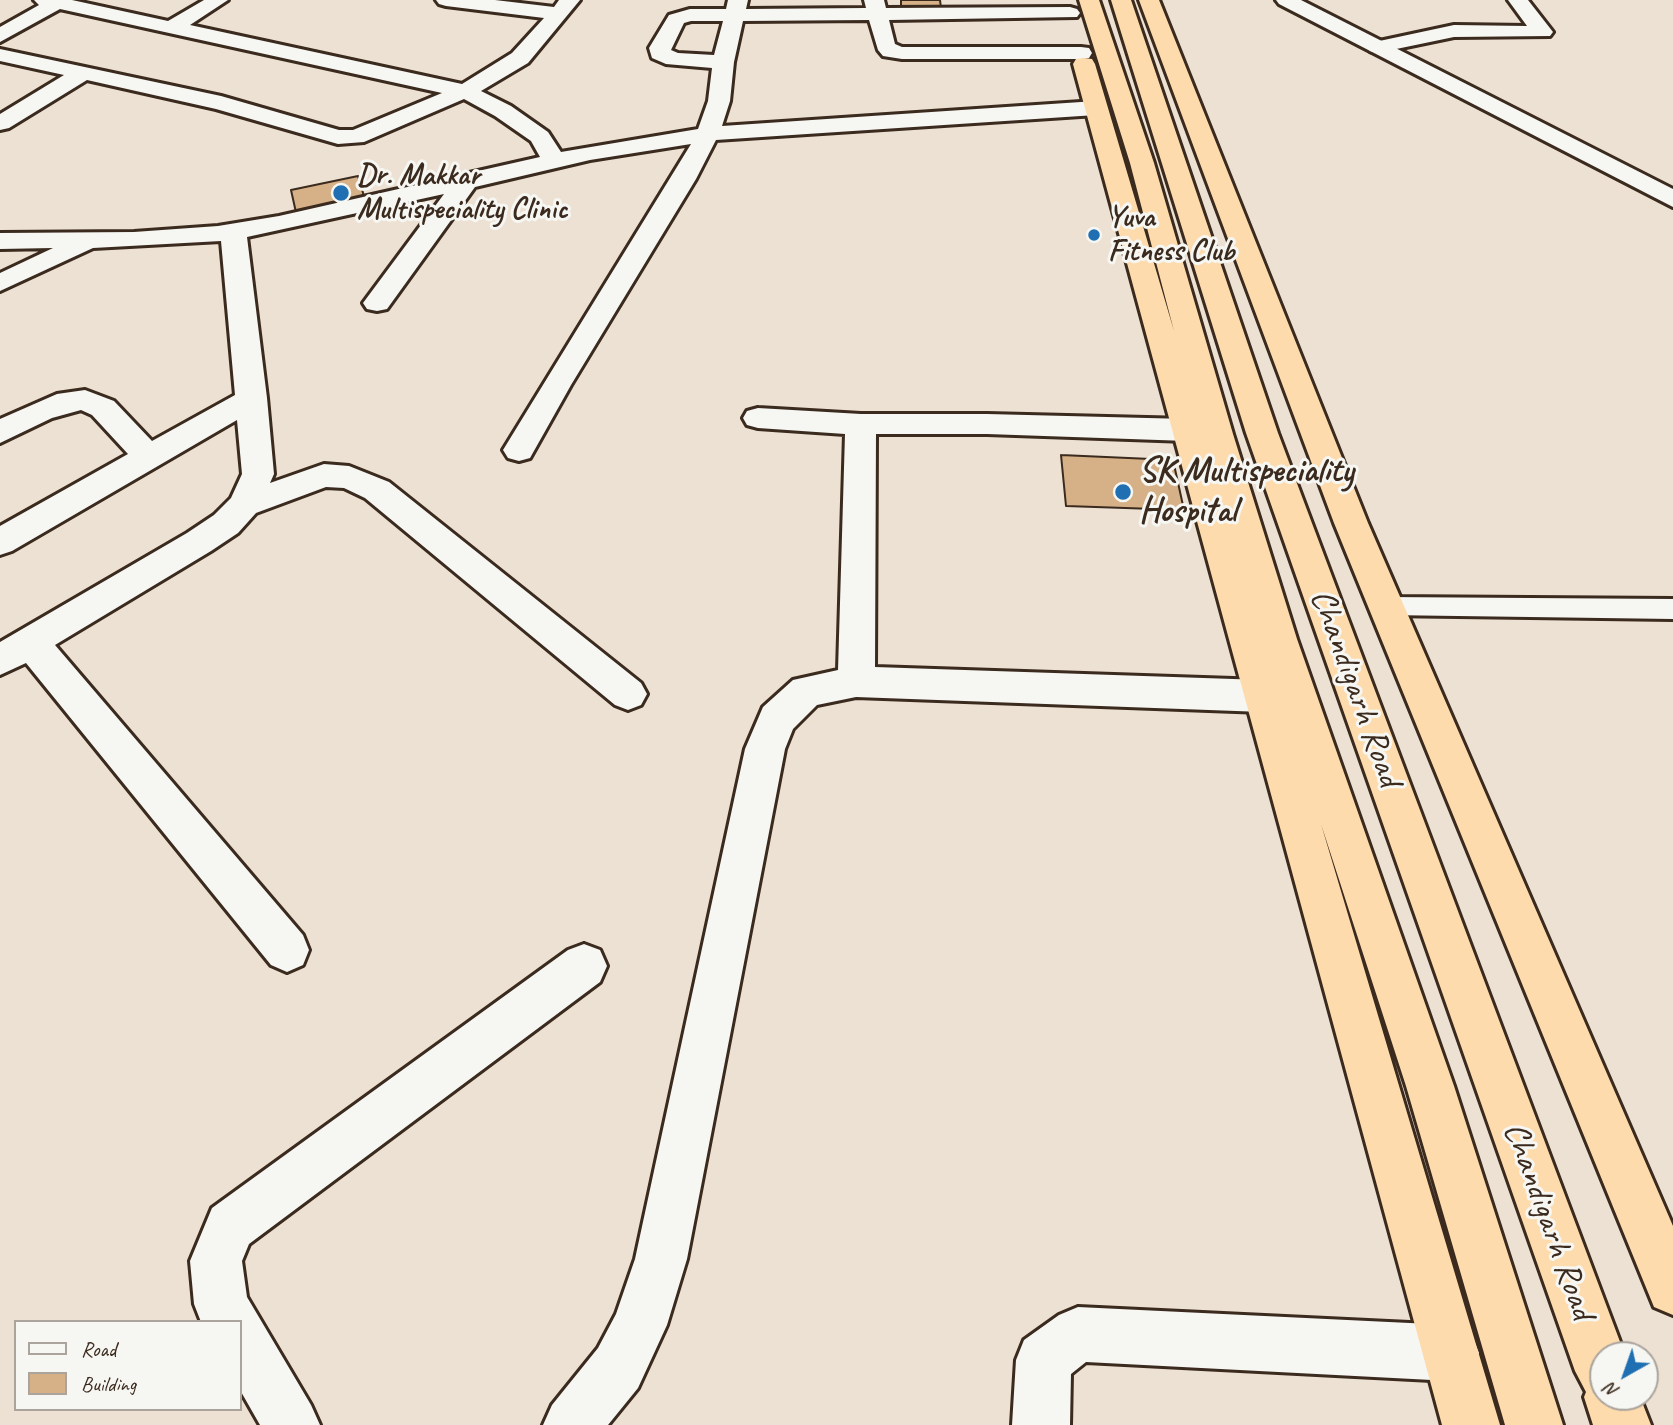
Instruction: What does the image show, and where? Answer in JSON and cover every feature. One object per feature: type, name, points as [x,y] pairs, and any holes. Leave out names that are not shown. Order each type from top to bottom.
[{"type":"highway","name":"Chandigarh Road","points":[[1121,0],[1262,433],[1592,1341]]},
{"type":"highway","points":[[1149,0],[1351,523],[1673,1287]]},
{"type":"highway","points":[[1075,4],[1081,53],[1096,108],[1471,1425]]},
{"type":"highway","points":[[1075,4],[1142,163],[1217,434],[1279,639],[1430,1086],[1534,1425]]},
{"type":"street","points":[[169,29],[218,0]]},
{"type":"street","points":[[446,0],[565,7]]},
{"type":"street","points":[[1286,0],[1673,199]]},
{"type":"street","points":[[1377,47],[1454,31],[1543,32],[1518,0]]},
{"type":"street","points":[[0,36],[50,2],[466,91],[503,110],[540,137],[554,161]]},
{"type":"street","points":[[723,62],[674,59],[660,53],[660,48],[676,19],[736,7],[1075,4]]},
{"type":"street","points":[[0,55],[221,103],[338,137],[356,137],[374,132],[466,91],[520,58],[565,7]]},
{"type":"street","points":[[519,450],[556,385],[684,179],[708,134],[719,101],[723,62],[736,7]]},
{"type":"street","points":[[876,7],[885,46],[902,53],[1081,53]]},
{"type":"street","points":[[1,122],[84,73]]},
{"type":"street","points":[[0,241],[134,240],[233,232],[279,224],[554,161],[708,134],[1096,108]]},
{"type":"street","points":[[377,303],[467,180]]},
{"type":"street","points":[[233,232],[258,474],[244,505],[226,524],[199,542],[16,651],[287,950]]},
{"type":"street","points":[[0,283],[94,240]]},
{"type":"street","points":[[0,542],[252,398]]},
{"type":"street","points":[[0,432],[41,411],[68,401],[85,400],[103,408],[149,457]]},
{"type":"street","points":[[758,418],[861,424],[987,424],[1187,430]]},
{"type":"street","points":[[856,682],[861,424]]},
{"type":"street","points":[[244,505],[324,475],[349,477],[377,490],[628,694]]},
{"type":"street","points":[[572,1425],[618,1368],[640,1325],[661,1259],[769,739],[777,719],[806,691],[856,682],[1263,696]]},
{"type":"street","points":[[231,1320],[221,1304],[216,1261],[230,1226],[584,966]]},
{"type":"street","points":[[1041,1425],[1044,1360],[1078,1334],[1451,1353]]},
{"type":"street","points":[[242,1339],[291,1425]]},
{"type":"lane","points":[[1386,606],[1673,609]]},
{"type":"building","points":[[901,0],[940,0],[941,8],[901,8]]},
{"type":"building","points":[[358,176],[366,203],[297,217],[291,190]]},
{"type":"building","points":[[1061,455],[1173,460],[1184,510],[1066,506]]},
{"type":"place","name":"Dr. Makkar Multispeciality Clinic","points":[[341,193]]},
{"type":"place","name":"Yuva Fitness Club","points":[[1094,235]]},
{"type":"place","name":"SK Multispeciality Hospital","points":[[1123,492]]}]
